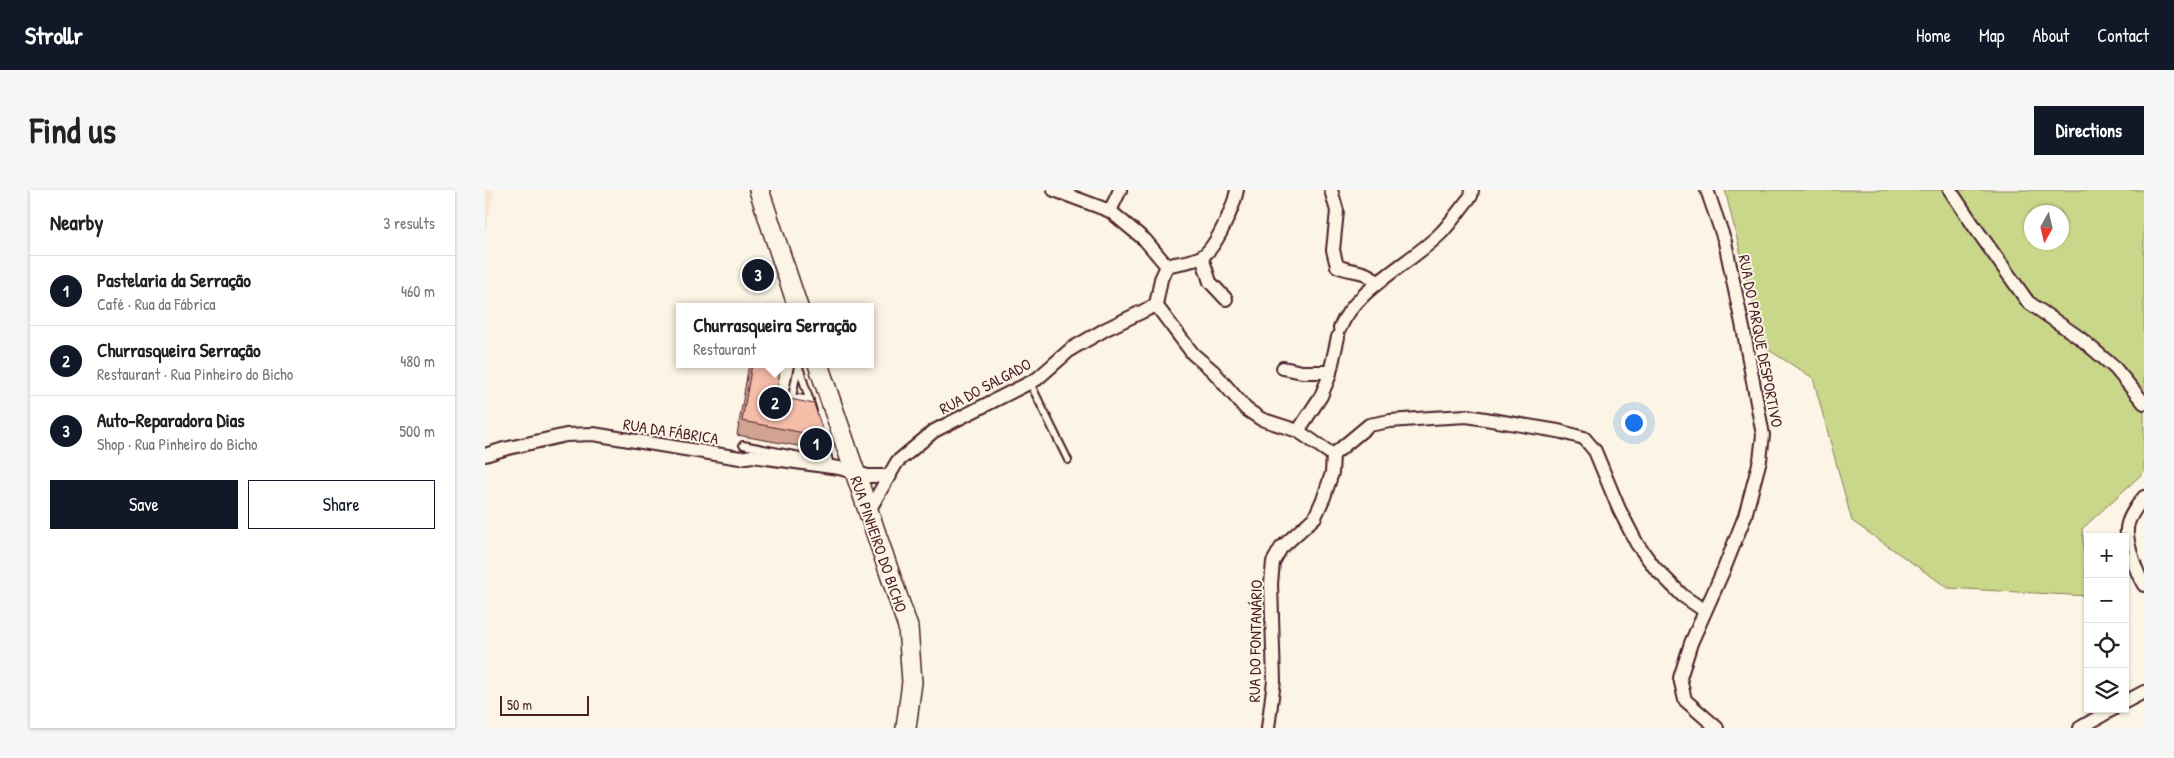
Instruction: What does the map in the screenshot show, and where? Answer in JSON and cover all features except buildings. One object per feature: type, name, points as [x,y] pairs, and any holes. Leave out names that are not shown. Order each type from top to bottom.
[{"type":"main road","points":[[759,190],[795,303]]},
{"type":"main road","name":"RUA PINHEIRO DO BICHO","points":[[819,368],[909,627],[912,682],[905,728]]},
{"type":"street","points":[[1054,190],[1110,211],[1145,240],[1167,266]]},
{"type":"street","points":[[1110,211],[1120,190]]},
{"type":"street","points":[[1167,266],[1201,257],[1217,237],[1234,206],[1237,190]]},
{"type":"street","points":[[1331,190],[1337,211],[1333,250],[1337,266],[1345,270],[1367,273],[1377,283]]},
{"type":"street","points":[[1298,431],[1321,396],[1330,372],[1339,333],[1346,313],[1377,283],[1442,233],[1471,196],[1472,190]]},
{"type":"street","name":"RUA DO PARQUE DESPORTIVO","points":[[1707,190],[1725,242],[1745,333],[1763,435],[1760,460],[1745,516],[1691,643],[1680,678],[1685,700],[1717,728]]},
{"type":"street","points":[[1951,190],[2028,302],[2080,338],[2115,368],[2144,403]]},
{"type":"street","points":[[1201,257],[1210,282],[1226,299]]},
{"type":"street","points":[[1167,266],[1161,279],[1156,305],[1193,354],[1213,371],[1246,409],[1261,418],[1298,431],[1333,456],[1369,425],[1390,421],[1431,418],[1467,416],[1558,431],[1584,438],[1595,451],[1619,509],[1637,544],[1655,568],[1683,596],[1705,611]]},
{"type":"street","name":"RUA DO SALGADO","points":[[868,512],[897,462],[934,431],[1030,382],[1058,362],[1071,349],[1106,329],[1156,305]]},
{"type":"street","points":[[1283,368],[1302,372],[1330,372]]},
{"type":"street","name":"RUA DA FÁBRICA","points":[[485,455],[503,449],[566,435],[593,434],[740,458],[752,456],[853,469]]},
{"type":"street","name":"RUA DO FONTANÁRIO","points":[[1268,728],[1274,681],[1271,584],[1273,562],[1281,548],[1315,517],[1324,497],[1331,473],[1333,456]]},
{"type":"street","points":[[853,469],[868,476],[890,476]]},
{"type":"street","points":[[2144,497],[2132,513],[2126,532],[2127,545],[2144,585]]},
{"type":"street","points":[[2129,700],[2144,692]]},
{"type":"street","points":[[2080,728],[2106,713]]},
{"type":"lane","points":[[797,368],[792,397],[810,400]]},
{"type":"lane","points":[[799,368],[815,417]]},
{"type":"lane","points":[[1030,382],[1069,460]]},
{"type":"lane","points":[[818,426],[829,461]]},
{"type":"lane","points":[[743,445],[829,461],[853,469]]},
{"type":"shaded area","points":[[485,190],[494,190],[486,230],[485,230]]},
{"type":"green space","points":[[1725,190],[2144,190],[2144,472],[2082,529],[2084,596],[1948,588],[1852,521],[1813,378],[1764,347]]},
{"type":"place","name":"Auto-Reparadora Dias","points":[[758,275]]},
{"type":"place","name":"Churrasqueira Serração","points":[[775,403]]},
{"type":"place","name":"Pastelaria da Serração","points":[[816,444]]}]
